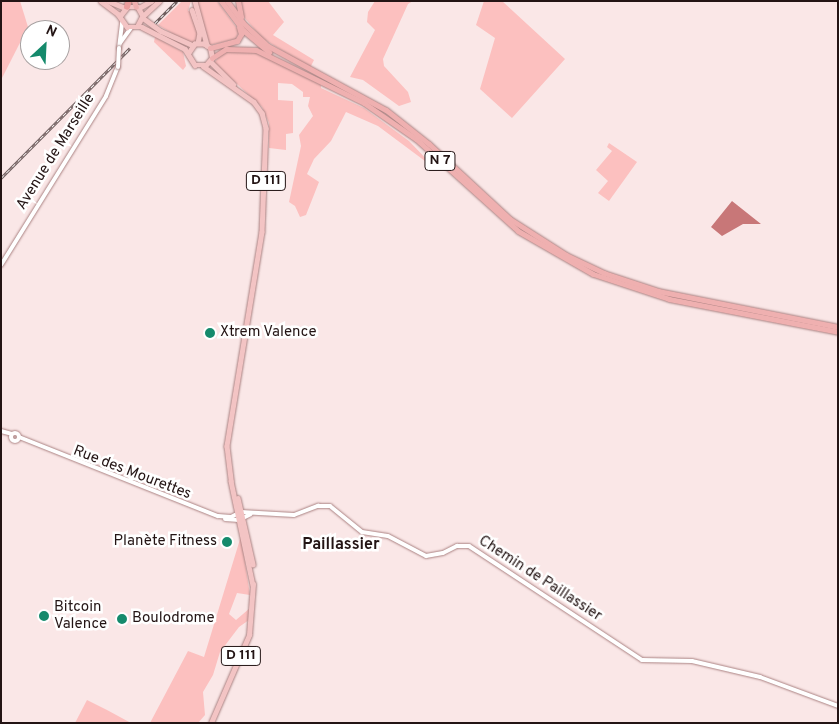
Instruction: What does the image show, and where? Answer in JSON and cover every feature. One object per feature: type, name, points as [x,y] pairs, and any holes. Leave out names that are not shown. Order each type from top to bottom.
[{"type":"highway","name":"N 7","points":[[238,1],[241,16],[261,41]]},
{"type":"highway","points":[[209,46],[233,43],[241,34],[223,2]]},
{"type":"highway","name":"N 7","points":[[223,2],[261,41],[290,61],[386,110],[429,144],[510,219],[566,255],[648,288],[838,327]]},
{"type":"highway","name":"N 7","points":[[223,2],[260,45],[301,72]]},
{"type":"highway","name":"N 7","points":[[211,59],[226,49],[252,49],[301,72],[385,116],[416,139],[502,219],[546,249],[584,270],[663,297],[838,332]]},
{"type":"main road","points":[[100,1],[120,16],[122,22],[130,28],[138,26],[189,53],[193,63],[204,66],[211,59],[209,46],[193,1]]},
{"type":"main road","points":[[108,1],[127,5],[151,1]]},
{"type":"main road","points":[[138,26],[143,17],[159,1]]},
{"type":"main road","points":[[189,53],[200,33],[193,1]]},
{"type":"main road","points":[[120,16],[127,5]]},
{"type":"main road","points":[[136,5],[143,17],[161,31],[195,44],[209,46]]},
{"type":"main road","name":"D 111","points":[[211,59],[239,91]]},
{"type":"main road","name":"D 111","points":[[204,66],[257,105],[264,118],[266,184],[255,281],[228,428],[228,463],[253,585],[249,635],[211,723]]},
{"type":"street","name":"Avenue de Marseille","points":[[1,264],[106,96],[118,68],[122,22]]},
{"type":"street","name":"Avenue de Marseille","points":[[119,48],[130,28]]},
{"type":"street","name":"Rue des Mourettes","points":[[1,432],[213,517],[240,516]]},
{"type":"street","name":"Chemin de Paillassier","points":[[240,516],[252,513],[298,514],[318,506],[330,506],[362,532],[388,536],[426,556],[444,553],[457,546],[469,546],[642,660],[692,662],[771,680],[792,691],[838,706]]},
{"type":"shaded area","points":[[1,1],[20,1],[26,20],[20,20],[20,43],[1,80]]},
{"type":"shaded area","points":[[182,1],[191,1],[188,11],[192,11],[198,33],[197,41],[190,44],[158,25]]},
{"type":"shaded area","points":[[196,1],[217,1],[239,31],[236,39],[210,45]]},
{"type":"shaded area","points":[[240,1],[268,1],[284,22],[273,35],[314,60],[310,68],[262,38],[243,16]]},
{"type":"shaded area","points":[[375,1],[413,1],[408,4],[383,59],[384,66],[408,92],[411,102],[399,106],[363,80],[350,77],[375,30],[367,22],[368,12]]},
{"type":"shaded area","points":[[484,1],[502,1],[565,59],[512,118],[480,89],[495,38],[476,25]]},
{"type":"shaded area","points":[[155,37],[183,52],[186,66],[183,70],[154,42]]},
{"type":"shaded area","points":[[257,51],[321,85],[321,88],[364,108],[409,141],[437,170],[378,126],[346,112],[331,141],[314,159],[307,174],[319,182],[306,215],[300,217],[295,206],[289,202],[301,146],[299,135],[313,116],[308,106],[310,97],[303,97],[303,92],[292,84],[278,83],[278,100],[293,101],[293,133],[286,134],[286,150],[269,148],[269,123],[262,107],[214,63],[223,52]]},
{"type":"shaded area","points":[[609,143],[637,162],[609,201],[598,193],[608,181],[596,170],[612,151],[607,147]]},
{"type":"shaded area","points":[[732,201],[761,224],[743,224],[722,236],[711,227]]},
{"type":"shaded area","points":[[241,536],[250,595],[237,593],[229,614],[236,620],[250,608],[249,620],[239,627],[220,652],[213,675],[203,692],[205,715],[198,723],[150,723],[188,651],[204,657]]},
{"type":"shaded area","points":[[87,700],[107,710],[131,723],[75,723]]},
{"type":"railway","points":[[155,23],[177,1]]},
{"type":"railway","points":[[1,178],[130,48]]},
{"type":"place","name":"Xtrem Valence","points":[[210,333]]},
{"type":"place","name":"Planète Fitness","points":[[227,542]]},
{"type":"place","name":"Bitcoin Valence","points":[[44,616]]},
{"type":"place","name":"Boulodrome","points":[[122,619]]},
{"type":"district","name":"Paillassier","points":[[341,545]]}]
